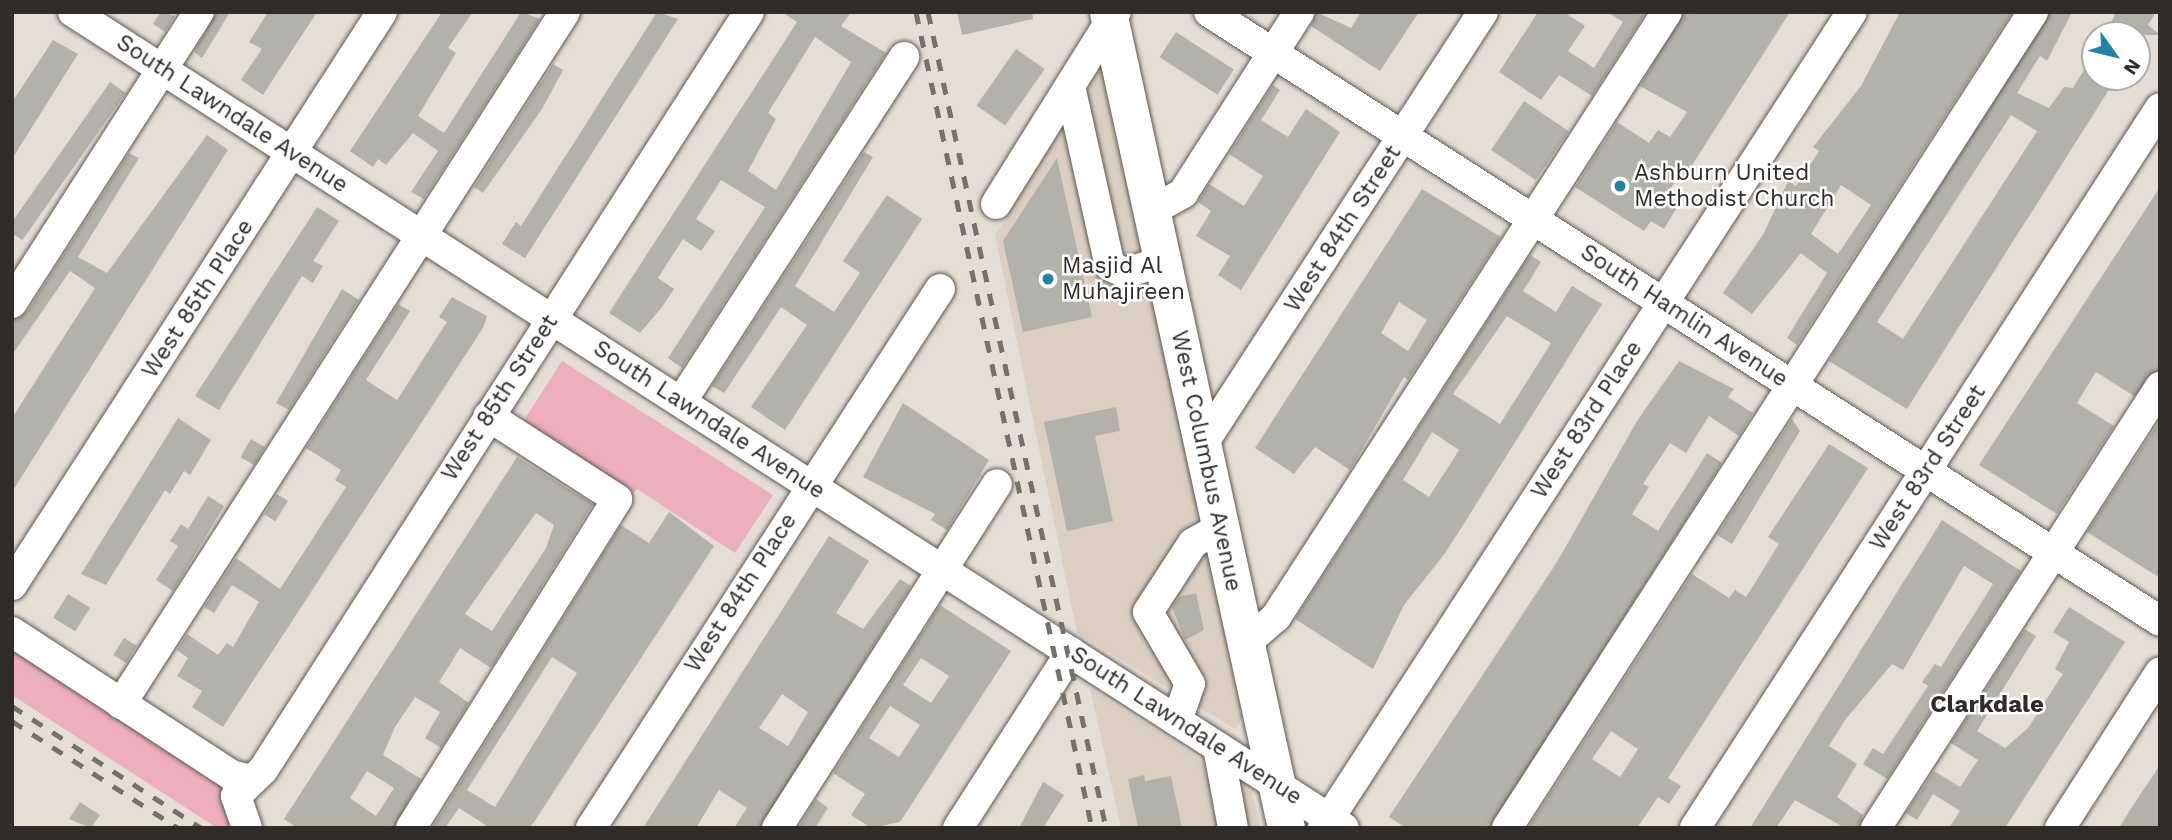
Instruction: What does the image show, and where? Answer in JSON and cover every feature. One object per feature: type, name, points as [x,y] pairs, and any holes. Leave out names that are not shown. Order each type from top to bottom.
[{"type":"main road","name":"West Columbus Avenue","points":[[1111,15],[1151,211],[1286,828]]},
{"type":"street","name":"South Lawndale Avenue","points":[[73,12],[1177,720],[1276,784],[1332,825]]},
{"type":"street","points":[[12,303],[199,12]]},
{"type":"street","name":"West 85th Place","points":[[12,585],[382,12]]},
{"type":"street","points":[[121,704],[565,12]]},
{"type":"street","name":"West 85th Street","points":[[247,779],[263,771],[748,12]]},
{"type":"street","name":"South Hamlin Avenue","points":[[1209,12],[2160,621]]},
{"type":"street","points":[[1151,211],[1183,193],[1299,12]]},
{"type":"street","name":"West 84th Street","points":[[1202,445],[1483,12]]},
{"type":"street","points":[[1245,643],[1276,617],[1667,12]]},
{"type":"street","name":"West 83rd Place","points":[[1332,825],[1663,303],[1852,12]]},
{"type":"street","points":[[1507,828],[2033,12]]},
{"type":"street","points":[[996,204],[1111,15]]},
{"type":"street","points":[[681,402],[904,57]]},
{"type":"street","points":[[1070,86],[1110,266],[1126,273],[1162,261]]},
{"type":"street","name":"West 83rd Street","points":[[1695,828],[2160,107]]},
{"type":"street","name":"West 84th Place","points":[[591,828],[810,485],[940,289]]},
{"type":"street","points":[[1876,828],[2160,387]]},
{"type":"street","points":[[411,828],[617,499],[488,416]]},
{"type":"street","points":[[776,828],[997,484]]},
{"type":"street","points":[[1177,720],[1190,684],[1148,612],[1193,543],[1220,528]]},
{"type":"street","points":[[12,632],[121,704],[247,779],[236,796],[247,828]]},
{"type":"street","points":[[958,828],[1071,652]]},
{"type":"street","points":[[2060,828],[2160,672]]},
{"type":"street","points":[[1217,747],[1233,828]]},
{"type":"shaded area","points":[[1102,67],[1245,715],[1235,729],[1077,633],[995,235]]},
{"type":"shaded area","points":[[562,361],[773,495],[735,553],[637,489],[630,498],[519,428]]},
{"type":"shaded area","points":[[12,646],[226,785],[237,828],[217,828],[12,695]]},
{"type":"shaded area","points":[[1090,688],[1252,793],[1261,828],[1121,828]]},
{"type":"building","points":[[161,12],[175,16],[165,32],[153,24]]},
{"type":"building","points":[[216,12],[230,12],[202,58],[194,52]]},
{"type":"building","points":[[268,12],[317,12],[263,95],[241,80],[262,49],[249,42]]},
{"type":"building","points":[[442,12],[473,12],[448,48],[456,53],[418,116],[444,133],[521,12],[540,19],[424,199],[411,192],[438,151],[413,133],[386,165],[378,159],[373,167],[350,151]]},
{"type":"building","points":[[657,12],[678,19],[525,258],[502,244],[516,222],[521,226]]},
{"type":"building","points":[[782,12],[851,12],[841,26],[886,53],[682,368],[668,358],[765,207],[721,180],[696,219],[715,231],[701,251],[683,239],[658,278],[674,289],[662,307],[640,333],[609,313],[797,22]],"holes":[[[815,37],[851,62],[776,190],[748,171],[776,119],[768,113]]]},
{"type":"building","points":[[957,12],[1032,12],[1033,19],[962,35]]},
{"type":"building","points":[[1316,12],[1351,28],[1361,12],[1419,12],[1380,71],[1311,26]]},
{"type":"building","points":[[1538,12],[1564,12],[1585,26],[1568,51],[1594,68],[1623,22],[1607,12],[1645,14],[1592,96],[1559,75],[1541,100],[1499,72]]},
{"type":"building","points":[[1684,12],[1790,12],[1687,173],[1680,174],[1663,200],[1676,209],[1664,229],[1651,221],[1644,231],[1575,187],[1617,122],[1649,143],[1658,130],[1670,137],[1687,112],[1640,86]]},
{"type":"building","points":[[1900,12],[2011,14],[1797,345],[1787,338],[1827,273],[1801,253],[1752,314],[1723,293],[1764,233],[1788,181],[1796,186],[1819,151],[1813,147],[1861,86]],"holes":[[[1841,185],[1871,205],[1838,254],[1811,234]]]},
{"type":"building","points":[[2050,12],[2072,12],[2047,61],[2040,56],[2017,93],[2049,108],[2064,87],[2073,88],[2081,75],[2081,91],[2108,91],[1907,409],[1829,361]],"holes":[[[2011,115],[2037,131],[1903,339],[1877,322]]]},
{"type":"building","points":[[2116,12],[2156,12],[2150,21],[2112,21]]},
{"type":"building","points":[[2151,28],[2160,35],[2151,35]]},
{"type":"building","points":[[1176,32],[1234,70],[1218,95],[1160,57]]},
{"type":"building","points":[[53,40],[78,54],[12,159],[12,102]]},
{"type":"building","points":[[1016,49],[1045,69],[1005,126],[976,106]]},
{"type":"building","points":[[553,64],[563,70],[542,109],[483,193],[474,187]]},
{"type":"building","points":[[110,82],[126,93],[22,240],[12,233],[12,222]]},
{"type":"building","points":[[1273,85],[1280,90],[1261,120],[1288,137],[1306,109],[1340,132],[1241,290],[1218,275],[1230,256],[1196,236],[1211,211],[1198,202],[1209,184],[1244,206],[1263,176],[1229,154]]},
{"type":"building","points":[[1524,101],[1569,131],[1536,180],[1491,150]]},
{"type":"building","points":[[207,135],[228,150],[12,492],[12,418],[95,288],[70,271],[12,355],[12,320],[27,312],[129,153],[139,158],[78,257],[107,273]]},
{"type":"building","points":[[864,152],[873,157],[795,286],[834,312],[860,273],[843,261],[887,195],[922,219],[785,430],[751,407],[807,325],[781,307],[724,393],[712,386]]},
{"type":"building","name":"Masjid Al Muhajireen","points":[[1057,158],[1092,317],[1023,332],[1003,241]]},
{"type":"building","points":[[2160,187],[2160,370],[2134,396],[2096,372],[2077,403],[2114,426],[2057,514],[1979,465]]},
{"type":"building","points":[[1422,189],[1501,237],[1408,380],[1404,377],[1350,470],[1315,447],[1294,474],[1255,448]],"holes":[[[1399,302],[1427,320],[1408,351],[1381,333]]]},
{"type":"building","points":[[317,207],[339,221],[313,261],[323,266],[313,283],[302,276],[219,410],[195,396]]},
{"type":"building","points":[[1530,255],[1541,262],[1523,291],[1556,312],[1572,286],[1602,304],[1446,552],[1404,605],[1373,669],[1295,619]],"holes":[[[1507,316],[1551,343],[1500,424],[1453,394]],[[1432,432],[1459,450],[1429,497],[1403,480]]]},
{"type":"building","points":[[342,289],[359,300],[289,410],[276,403]]},
{"type":"building","points":[[452,297],[487,316],[483,328],[223,727],[192,707],[202,691],[177,676],[188,658],[177,650],[187,634],[218,655],[227,643],[233,647],[259,602],[232,585],[214,613],[204,607],[236,558],[280,589],[346,487],[335,480],[341,470],[306,448],[398,304],[410,311],[366,380],[397,400],[447,322],[439,317]]},
{"type":"building","points":[[1679,361],[1734,389],[1728,397],[1753,413],[1739,436],[1709,416],[1686,453],[1670,443],[1643,484],[1649,487],[1632,514],[1658,531],[1707,453],[1722,463],[1490,828],[1406,828],[1389,817],[1557,562],[1637,421]]},
{"type":"building","points":[[903,403],[989,460],[947,530],[931,520],[935,514],[863,477]]},
{"type":"building","points":[[1116,407],[1120,431],[1095,436],[1113,521],[1067,531],[1044,422]]},
{"type":"building","points":[[178,418],[211,440],[190,475],[184,471],[170,494],[165,490],[106,585],[81,574]]},
{"type":"building","points":[[1792,419],[1800,431],[1732,544],[1717,535]]},
{"type":"building","points":[[2160,420],[2160,578],[2087,532]]},
{"type":"building","points":[[251,439],[265,447],[254,465],[240,457]]},
{"type":"building","points":[[1829,444],[1868,468],[1668,778],[1681,786],[1669,804],[1658,797],[1637,828],[1528,828],[1692,574],[1729,598],[1735,590],[1746,597],[1779,544],[1768,537]],"holes":[[[1611,731],[1638,749],[1620,777],[1592,759]]]},
{"type":"building","points":[[517,457],[593,504],[491,668],[460,648],[439,682],[469,703],[441,748],[425,738],[440,712],[415,697],[395,727],[383,755],[421,779],[394,828],[297,828],[284,819]],"holes":[[[536,513],[554,525],[546,548],[492,631],[465,614]],[[367,771],[394,788],[376,816],[350,798]]]},
{"type":"building","points":[[277,494],[288,501],[275,521],[264,514]]},
{"type":"building","points":[[208,496],[224,506],[173,591],[156,580],[178,546],[170,541],[181,524],[188,529]]},
{"type":"building","points":[[669,512],[714,546],[534,822],[529,828],[490,828],[459,808],[445,828],[432,828],[621,525],[649,543]],"holes":[[[552,657],[577,673],[495,807],[467,790]]]},
{"type":"building","points":[[1942,520],[2021,571],[1887,779],[1863,764],[1873,748],[1883,754],[1928,686],[1922,682],[1935,664],[1941,667],[1993,584],[1964,566],[1903,670],[1892,664],[1845,720],[1829,746],[1857,764],[1837,797],[1863,815],[1859,828],[1845,828],[1795,800],[1776,828],[1750,828]]},
{"type":"building","points":[[829,536],[869,561],[836,613],[863,629],[900,579],[911,586],[760,828],[734,828],[747,808],[719,790],[696,828],[643,828]],"holes":[[[782,694],[808,712],[788,746],[759,728]]]},
{"type":"building","points":[[1196,593],[1204,630],[1185,640],[1172,607],[1179,597]]},
{"type":"building","points":[[68,594],[90,608],[75,632],[53,618]]},
{"type":"building","points":[[940,605],[1011,651],[900,822],[871,828],[851,815],[865,794],[833,773]],"holes":[[[921,658],[949,676],[931,703],[903,685]],[[890,706],[920,725],[899,757],[869,738]]]},
{"type":"building","points":[[2069,607],[2125,642],[2005,828],[1949,828],[1960,811],[1933,794],[1917,820],[1906,813],[1934,771],[1960,787],[1978,760],[1951,743],[2025,629],[2036,636],[1977,731],[2005,748],[2028,728],[2063,674],[2055,669],[2069,642],[2053,632]]},
{"type":"building","points":[[124,638],[137,646],[126,663],[113,655]]},
{"type":"building","points":[[2160,765],[2160,828],[2119,828],[2132,807]]},
{"type":"building","points":[[1144,775],[1145,781],[1171,776],[1182,828],[1138,828],[1128,779]]},
{"type":"building","points":[[1043,782],[1064,795],[1043,828],[1019,828]]},
{"type":"building","points":[[816,799],[828,808],[815,828],[798,828]]},
{"type":"building","points":[[80,802],[100,815],[91,828],[69,819]]},
{"type":"railway","points":[[916,12],[1092,828]]},
{"type":"railway","points":[[928,12],[1106,828]]},
{"type":"railway","points":[[12,706],[201,828]]},
{"type":"railway","points":[[12,721],[178,828]]},
{"type":"place","name":"Ashburn United Methodist Church","points":[[1620,186]]},
{"type":"place","name":"Masjid Al Muhajireen","points":[[1048,279]]},
{"type":"district","name":"Clarkdale","points":[[1987,705]]}]
